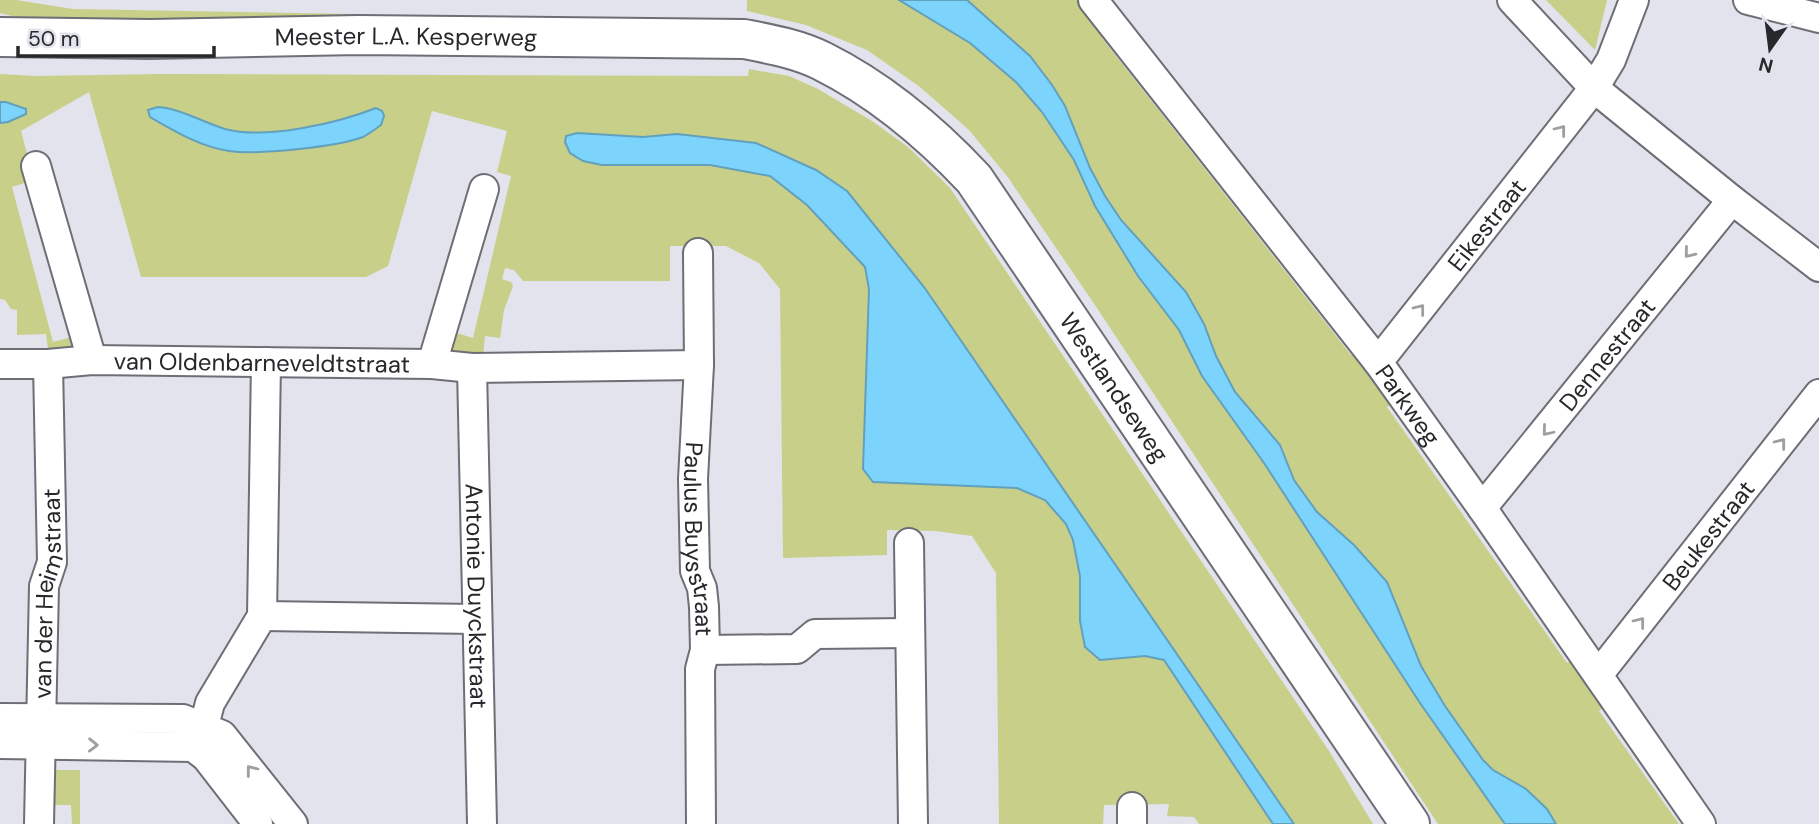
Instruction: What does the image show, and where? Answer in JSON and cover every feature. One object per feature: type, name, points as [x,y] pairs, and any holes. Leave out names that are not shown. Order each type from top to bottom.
[{"type":"main road","name":"Meester L.A. Kesperweg","points":[[8,32],[150,39],[358,35],[744,39]]},
{"type":"main road","name":"Westlandseweg","points":[[744,39],[778,46],[820,60],[861,84],[905,114],[974,179],[1410,824]]},
{"type":"street","name":"Parkweg","points":[[1093,0],[1378,362],[1701,824]]},
{"type":"street","points":[[1512,0],[1594,88],[1819,267]]},
{"type":"street","name":"Eikestraat","points":[[1378,362],[1594,88],[1611,60],[1634,0]]},
{"type":"street","points":[[1748,0],[1819,18]]},
{"type":"street","name":"van Oldenbarneveldtstraat","points":[[36,166],[92,360]]},
{"type":"street","name":"van Oldenbarneveldtstraat","points":[[432,364],[484,189]]},
{"type":"street","name":"Dennestraat","points":[[1482,508],[1732,200]]},
{"type":"street","name":"Paulus Buysstraat","points":[[698,253],[699,365],[693,479],[695,571],[702,588],[705,650],[700,669],[701,824]]},
{"type":"street","name":"van Oldenbarneveldtstraat","points":[[0,364],[92,360],[432,364],[472,368],[699,365]]},
{"type":"street","points":[[198,737],[211,703],[262,616],[266,362]]},
{"type":"street","name":"van der Heimstraat","points":[[39,824],[44,586],[52,562],[48,364]]},
{"type":"street","name":"Antonie Duyckstraat","points":[[472,368],[482,824]]},
{"type":"street","name":"Beukestraat","points":[[1598,675],[1819,394]]},
{"type":"street","points":[[909,543],[913,824]]},
{"type":"street","points":[[262,616],[477,619]]},
{"type":"street","points":[[705,650],[797,649],[815,634],[910,633]]},
{"type":"street","points":[[0,718],[41,731]]},
{"type":"street","points":[[0,744],[41,731],[183,719],[198,737],[206,757],[258,824]]},
{"type":"street","points":[[198,737],[222,735],[293,824]]},
{"type":"green space","points":[[0,0],[73,9],[353,14],[353,18],[52,23],[0,13]]},
{"type":"green space","points":[[747,0],[899,0],[970,43],[1016,82],[1042,112],[1074,160],[1095,206],[1138,276],[1179,330],[1202,376],[1264,463],[1420,703],[1505,824],[1438,824],[1097,308],[1007,176],[969,130],[920,87],[867,50],[806,25],[747,11]]},
{"type":"green space","points":[[967,0],[1077,0],[1108,33],[1102,38],[1351,355],[1357,350],[1395,402],[1387,407],[1567,663],[1573,659],[1606,706],[1599,711],[1679,824],[1556,824],[1547,809],[1526,789],[1493,770],[1483,760],[1421,666],[1387,582],[1354,545],[1317,512],[1293,480],[1280,445],[1235,392],[1186,292],[1121,220],[1105,196],[1090,168],[1065,106],[1052,85],[1030,56]]},
{"type":"green space","points":[[1546,0],[1607,0],[1595,50]]},
{"type":"green space","points":[[749,69],[789,76],[818,89],[872,121],[908,147],[950,188],[1329,751],[1373,824],[1294,824],[924,287],[847,191],[816,170],[756,143],[677,134],[643,137],[577,133],[602,165],[710,165],[770,176],[807,205],[866,268],[869,289],[863,469],[873,482],[1017,488],[1045,500],[1066,524],[1073,540],[1080,576],[1080,621],[1100,660],[1145,656],[1164,660],[1273,824],[1199,824],[1194,817],[1167,816],[1169,804],[1104,805],[1103,824],[999,824],[996,573],[972,536],[936,531],[887,530],[887,555],[783,558],[780,289],[759,263],[726,246],[670,246],[670,281],[523,281],[514,270],[505,268],[502,279],[511,282],[513,286],[504,310],[500,338],[485,336],[483,357],[445,350],[450,331],[473,338],[511,176],[497,172],[507,131],[432,111],[388,266],[366,277],[141,277],[89,92],[21,131],[34,180],[12,187],[53,342],[76,336],[74,349],[48,349],[46,334],[17,335],[17,310],[11,309],[5,300],[0,299],[0,123],[25,114],[26,109],[0,102],[0,74],[748,76]]},
{"type":"green space","points":[[53,770],[80,770],[80,824],[72,824],[71,805],[52,805]]},
{"type":"water","points":[[899,0],[967,0],[1030,56],[1065,106],[1090,168],[1105,196],[1121,220],[1186,292],[1235,392],[1280,445],[1294,480],[1317,512],[1354,545],[1387,582],[1421,666],[1445,706],[1483,760],[1493,770],[1526,789],[1547,809],[1556,824],[1505,824],[1420,703],[1264,463],[1202,376],[1179,330],[1138,276],[1095,206],[1074,160],[1042,112],[1016,82],[970,43]]},
{"type":"water","points":[[0,102],[26,109],[26,114],[0,123]]},
{"type":"water","points":[[158,107],[242,132],[302,128],[376,108],[382,111],[384,116],[381,125],[363,137],[351,141],[297,149],[242,152],[208,146],[178,133],[150,117],[148,110]]},
{"type":"water","points":[[577,133],[643,137],[677,134],[756,143],[816,170],[847,191],[924,287],[1294,824],[1273,824],[1164,660],[1145,656],[1100,660],[1085,647],[1080,621],[1080,576],[1073,540],[1066,524],[1045,500],[1017,488],[873,482],[863,469],[869,289],[865,267],[807,205],[770,176],[710,165],[602,165],[583,161],[570,153],[565,142],[566,136]]}]
